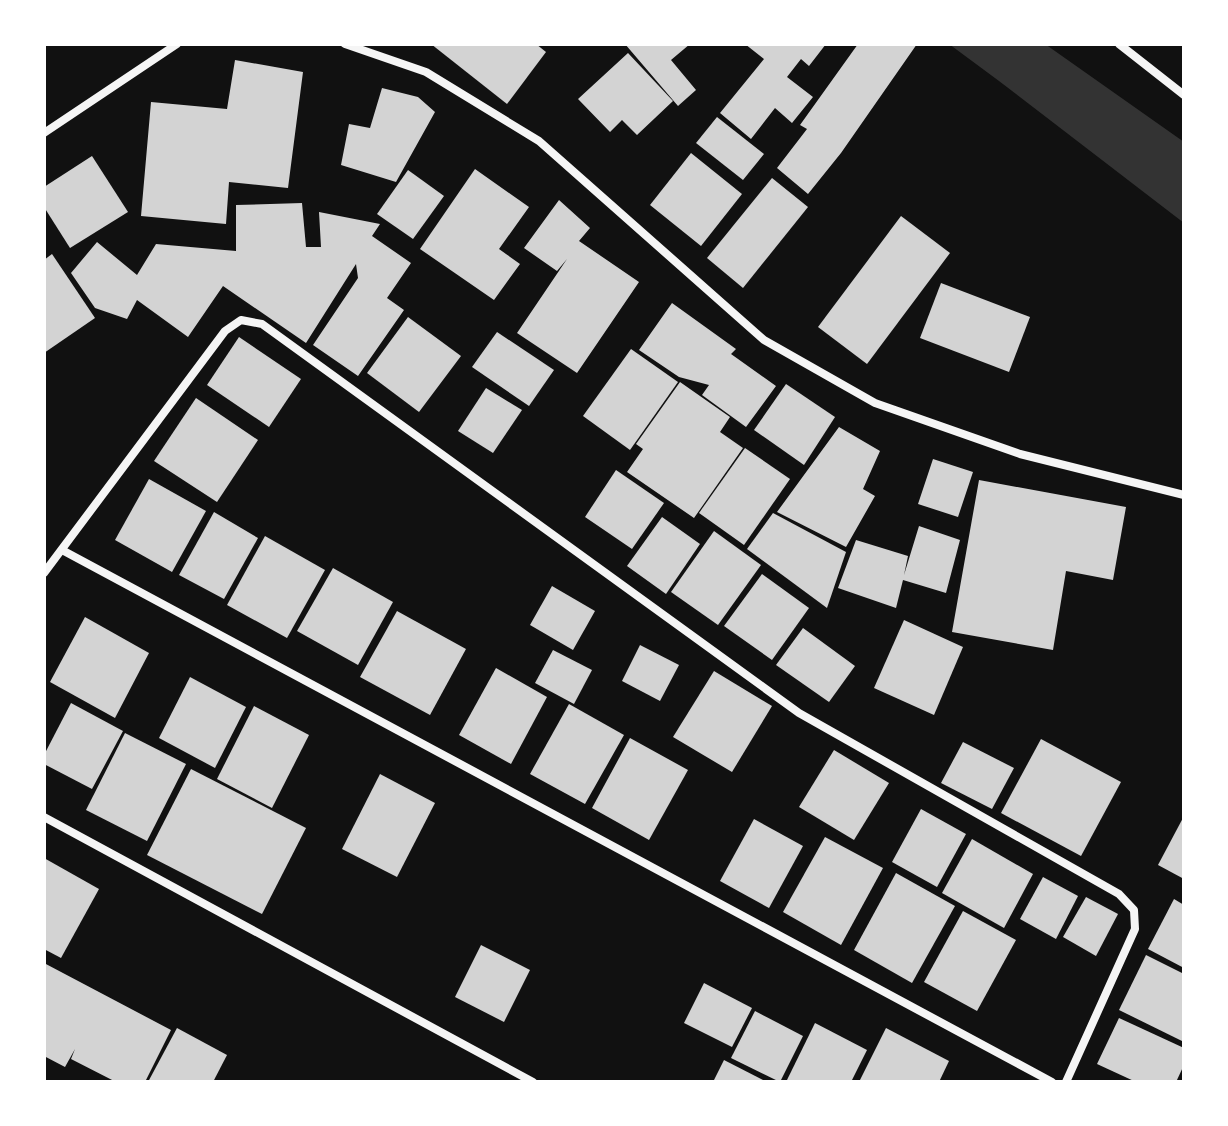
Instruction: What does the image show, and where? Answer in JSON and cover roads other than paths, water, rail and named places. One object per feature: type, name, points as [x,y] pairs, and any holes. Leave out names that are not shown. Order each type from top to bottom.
[{"type":"street","points":[[44,133],[177,44]]},
{"type":"street","points":[[345,44],[426,72],[539,141],[764,340],[875,403],[1020,454],[1184,495]]},
{"type":"street","points":[[1119,44],[1184,95]]},
{"type":"street","points":[[44,573],[225,331],[241,320],[262,324],[799,713],[1119,894],[1134,910],[1135,929],[1066,1082]]},
{"type":"street","points":[[62,550],[1052,1082]]},
{"type":"street","points":[[44,817],[533,1082]]}]
